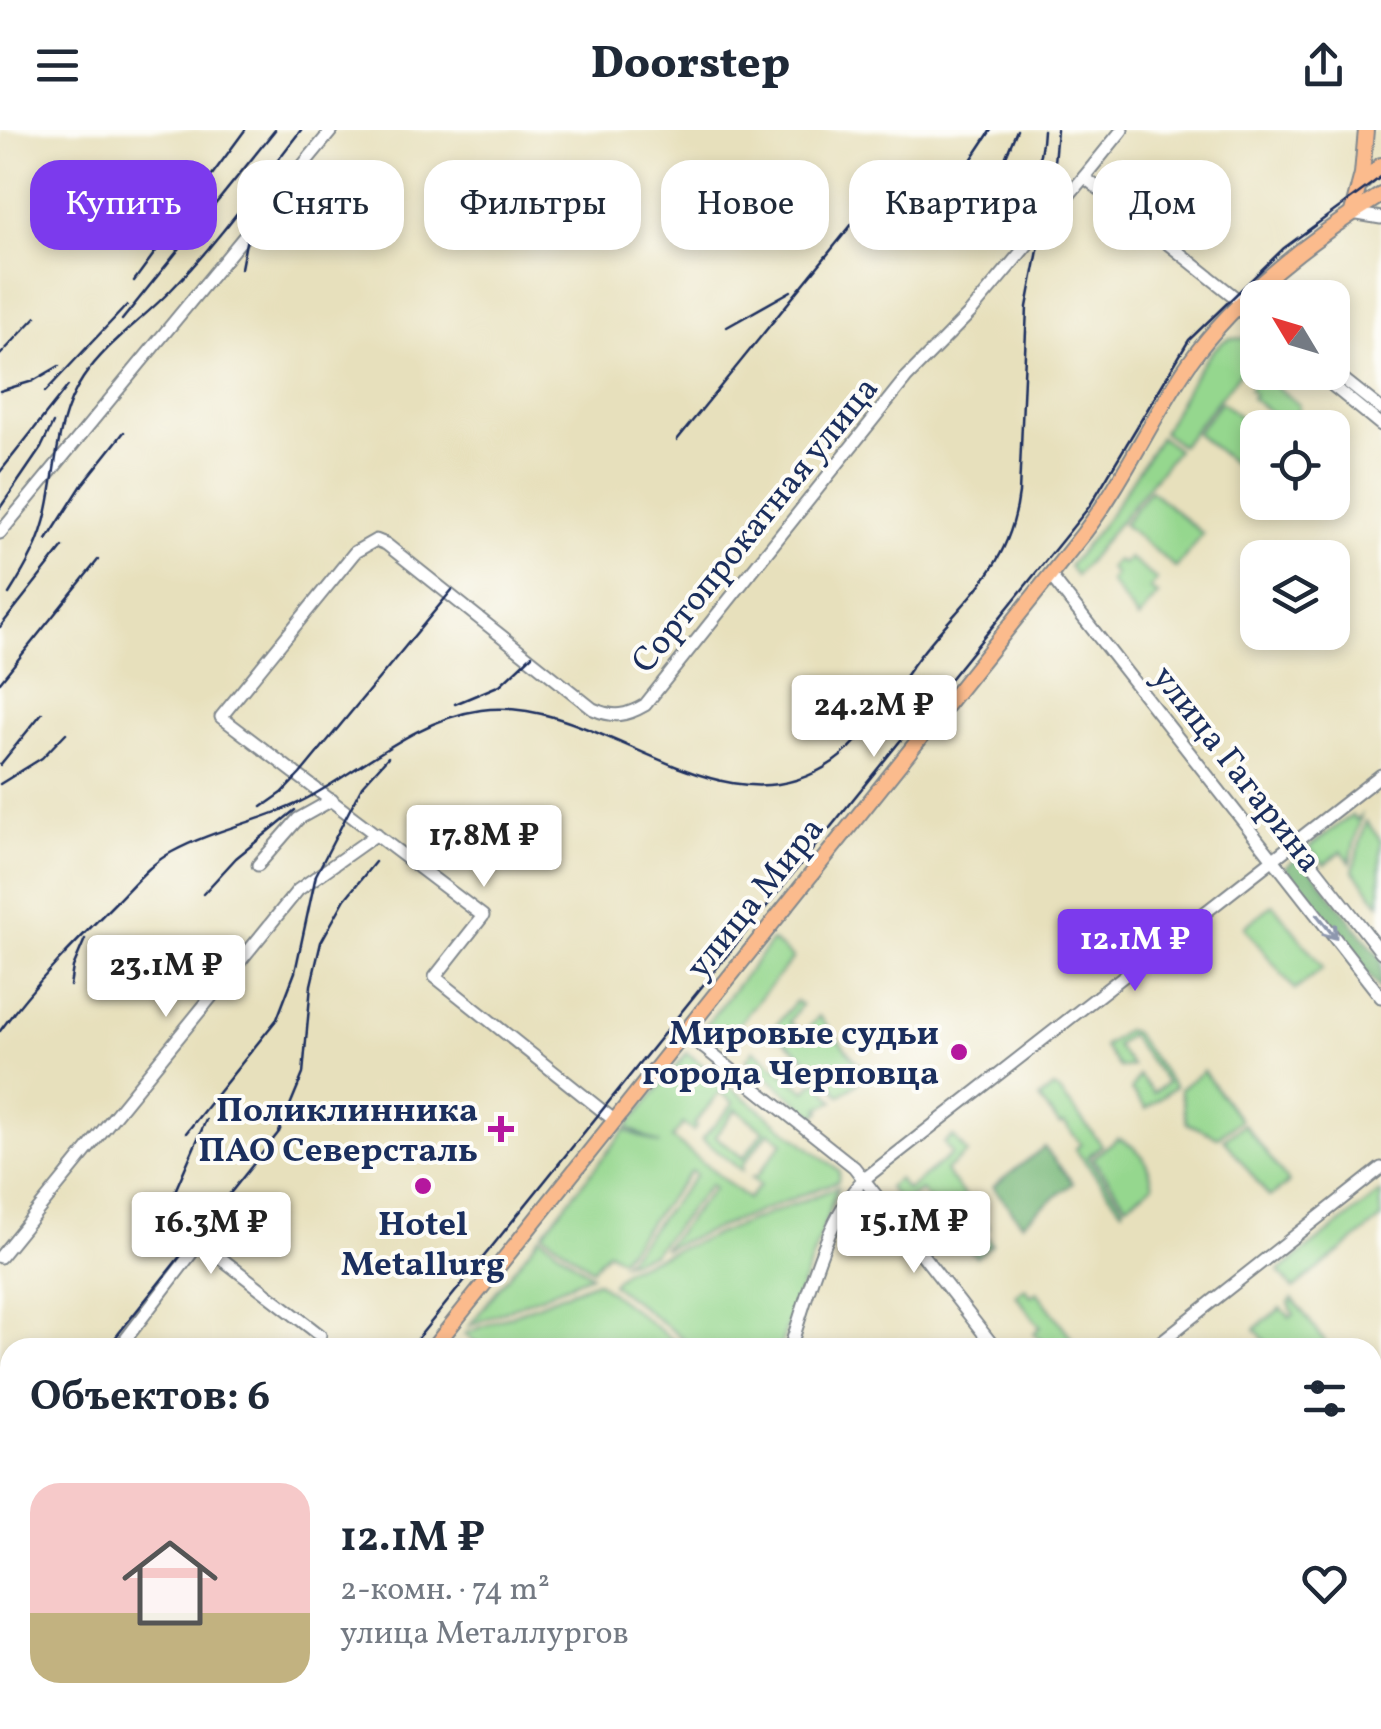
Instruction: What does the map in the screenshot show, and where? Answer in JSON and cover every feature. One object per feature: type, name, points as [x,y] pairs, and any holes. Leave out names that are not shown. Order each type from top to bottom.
[{"type":"main road","points":[[1360,185],[1381,162],[1372,155],[1366,136]]},
{"type":"main road","points":[[1352,213],[1366,136]]},
{"type":"main road","name":"улица Мира","points":[[1269,280],[1381,194]]},
{"type":"main road","name":"улица Мира","points":[[440,1338],[1107,503],[1189,364],[1240,304]]},
{"type":"main road","points":[[452,1323],[452,1338]]},
{"type":"street","points":[[0,534],[332,130]]},
{"type":"street","points":[[1122,130],[1084,177],[1240,302]]},
{"type":"street","name":"Сортопрокатная улица","points":[[332,800],[221,717],[354,552],[376,540],[386,544],[593,709],[610,716],[628,714],[645,705],[906,378],[982,300],[1084,177]]},
{"type":"street","points":[[1352,213],[1381,218]]},
{"type":"street","points":[[1350,384],[1381,409]]},
{"type":"street","points":[[1338,390],[1381,425]]},
{"type":"street","name":"улица Гагарина","points":[[1050,575],[1381,996]]},
{"type":"street","points":[[794,1338],[835,1221],[849,1195],[863,1180],[1381,775]]},
{"type":"street","points":[[258,865],[298,820],[332,800],[483,916],[435,977],[614,1120]]},
{"type":"street","points":[[0,1257],[298,890],[377,834]]},
{"type":"street","name":"улица Гагарина","points":[[1295,842],[1381,952]]},
{"type":"street","points":[[684,1032],[854,1167],[986,1338]]},
{"type":"street","points":[[1166,1338],[1381,1168]]},
{"type":"street","points":[[127,1338],[200,1242],[320,1335]]},
{"type":"green space","points":[[1230,338],[1240,339],[1240,373],[1181,446],[1163,432],[1201,366]]},
{"type":"green space","points":[[1250,390],[1280,390],[1299,409],[1268,410],[1251,398],[1254,394]]},
{"type":"green space","points":[[1221,402],[1240,417],[1240,469],[1196,433]]},
{"type":"green space","points":[[1160,437],[1177,450],[1076,576],[1069,566],[1108,517]]},
{"type":"green space","points":[[1150,490],[1203,534],[1176,568],[1123,524]]},
{"type":"green space","points":[[1129,558],[1157,580],[1150,589],[1158,595],[1138,619],[1110,582],[1115,574],[1109,568],[1116,560],[1123,564]]},
{"type":"green space","points":[[1352,815],[1356,820],[1361,815],[1350,862],[1342,851],[1324,864],[1309,847]]},
{"type":"green space","points":[[1366,821],[1381,841],[1380,904],[1353,870]]},
{"type":"green space","points":[[1300,855],[1381,959],[1381,991],[1285,867]]},
{"type":"green space","points":[[1273,904],[1323,968],[1295,990],[1244,927]]},
{"type":"green space","points":[[772,941],[793,958],[724,1042],[705,1026]]},
{"type":"green space","points":[[796,1001],[801,1005],[789,1022],[804,1033],[819,1016],[867,1075],[840,1096],[825,1074],[772,1030]]},
{"type":"green space","points":[[1126,1030],[1133,1032],[1175,1087],[1146,1109],[1131,1090],[1139,1075],[1153,1093],[1167,1083],[1129,1035],[1116,1046],[1132,1066],[1120,1068],[1104,1047]]},
{"type":"green space","points":[[754,1050],[806,1091],[819,1081],[834,1101],[819,1108],[821,1111],[815,1116],[746,1060]]},
{"type":"green space","points":[[687,1053],[839,1171],[838,1181],[663,1249],[714,1188],[710,1185],[653,1253],[623,1263],[696,1175],[691,1171],[620,1259],[608,1251],[592,1269],[543,1233],[625,1130],[660,1144],[627,1127]],"holes":[[[720,1092],[734,1103],[702,1139],[742,1171],[743,1164],[769,1132],[783,1142],[757,1176],[751,1178],[760,1185],[748,1199],[672,1138],[683,1124],[693,1131],[694,1124]],[[736,1109],[764,1131],[743,1158],[715,1136]]]},
{"type":"green space","points":[[1203,1071],[1240,1120],[1218,1137],[1187,1123],[1180,1089]]},
{"type":"green space","points":[[1053,1088],[1102,1145],[1087,1157],[1124,1206],[1122,1210],[1075,1149],[1081,1144],[1039,1099]]},
{"type":"green space","points":[[1244,1124],[1289,1183],[1269,1197],[1224,1139]]},
{"type":"green space","points":[[953,1136],[967,1153],[945,1171],[989,1227],[983,1232],[992,1244],[976,1257],[921,1190],[901,1204],[888,1187],[898,1179],[907,1190],[952,1154],[944,1143]]},
{"type":"green space","points":[[1118,1138],[1142,1156],[1153,1185],[1127,1204],[1092,1158]]},
{"type":"green space","points":[[1044,1147],[1073,1183],[1022,1223],[993,1187]]},
{"type":"green space","points":[[838,1187],[783,1338],[682,1338],[612,1284],[626,1269]]},
{"type":"green space","points":[[1381,1192],[1381,1219],[1293,1289],[1279,1271]]},
{"type":"green space","points":[[540,1236],[591,1275],[469,1326]]},
{"type":"green space","points":[[596,1281],[670,1338],[470,1338],[464,1334]]},
{"type":"green space","points":[[1025,1288],[1031,1296],[1037,1292],[1072,1338],[1038,1338],[1034,1333],[1040,1327],[1016,1295]]},
{"type":"green space","points":[[1293,1299],[1322,1338],[1262,1338],[1255,1329],[1281,1308],[1290,1317],[1294,1315],[1289,1303]]},
{"type":"tram line","points":[[418,1338],[1089,507],[1189,340],[1284,248],[1381,177]]},
{"type":"railway","points":[[134,281],[245,130]]},
{"type":"railway","points":[[122,320],[275,130]]},
{"type":"railway","points":[[9,594],[41,532],[62,425],[83,378],[102,354],[205,253],[301,130]]},
{"type":"railway","points":[[971,160],[991,130]]},
{"type":"railway","points":[[1004,160],[1017,130]]},
{"type":"railway","points":[[1038,160],[1043,130]]},
{"type":"railway","points":[[0,1031],[70,948],[164,857],[206,837],[290,807],[412,734],[457,715],[481,710],[526,711],[571,722],[703,776],[747,785],[790,782],[833,762],[845,752],[982,582],[1006,543],[1014,520],[1019,493],[1027,307],[1053,173],[1057,130]]},
{"type":"railway","points":[[677,440],[849,228]]},
{"type":"railway","points":[[241,268],[245,250]]},
{"type":"railway","points":[[727,327],[791,291]]},
{"type":"railway","points":[[45,392],[127,305]]},
{"type":"railway","points":[[0,355],[36,317]]},
{"type":"railway","points":[[0,391],[33,381],[59,366]]},
{"type":"railway","points":[[0,472],[68,386]]},
{"type":"railway","points":[[0,508],[41,448],[53,423]]},
{"type":"railway","points":[[47,540],[82,485],[124,432]]},
{"type":"railway","points":[[0,627],[63,547]]},
{"type":"railway","points":[[0,682],[98,560]]},
{"type":"railway","points":[[262,807],[300,774],[452,590]]},
{"type":"railway","points":[[455,704],[500,685],[532,655]]},
{"type":"railway","points":[[0,765],[42,713]]},
{"type":"railway","points":[[0,784],[42,758],[66,733]]},
{"type":"railway","points":[[186,1133],[277,1019],[295,972],[316,875],[362,786],[388,757]]},
{"type":"railway","points":[[203,894],[236,858],[295,810]]},
{"type":"railway","points":[[115,1338],[279,1132],[303,1074],[311,985],[321,942],[345,899],[375,862]]},
{"type":"railway","points":[[70,986],[85,939]]},
{"type":"railway","points":[[157,1223],[206,1120]]},
{"type":"place","name":"Мировые судьи города Черповца","points":[[959,1052]]},
{"type":"place","name":"Поликлинника ПАО Северсталь","points":[[501,1129]]},
{"type":"place","name":"Hotel Metallurg","points":[[423,1186]]}]
